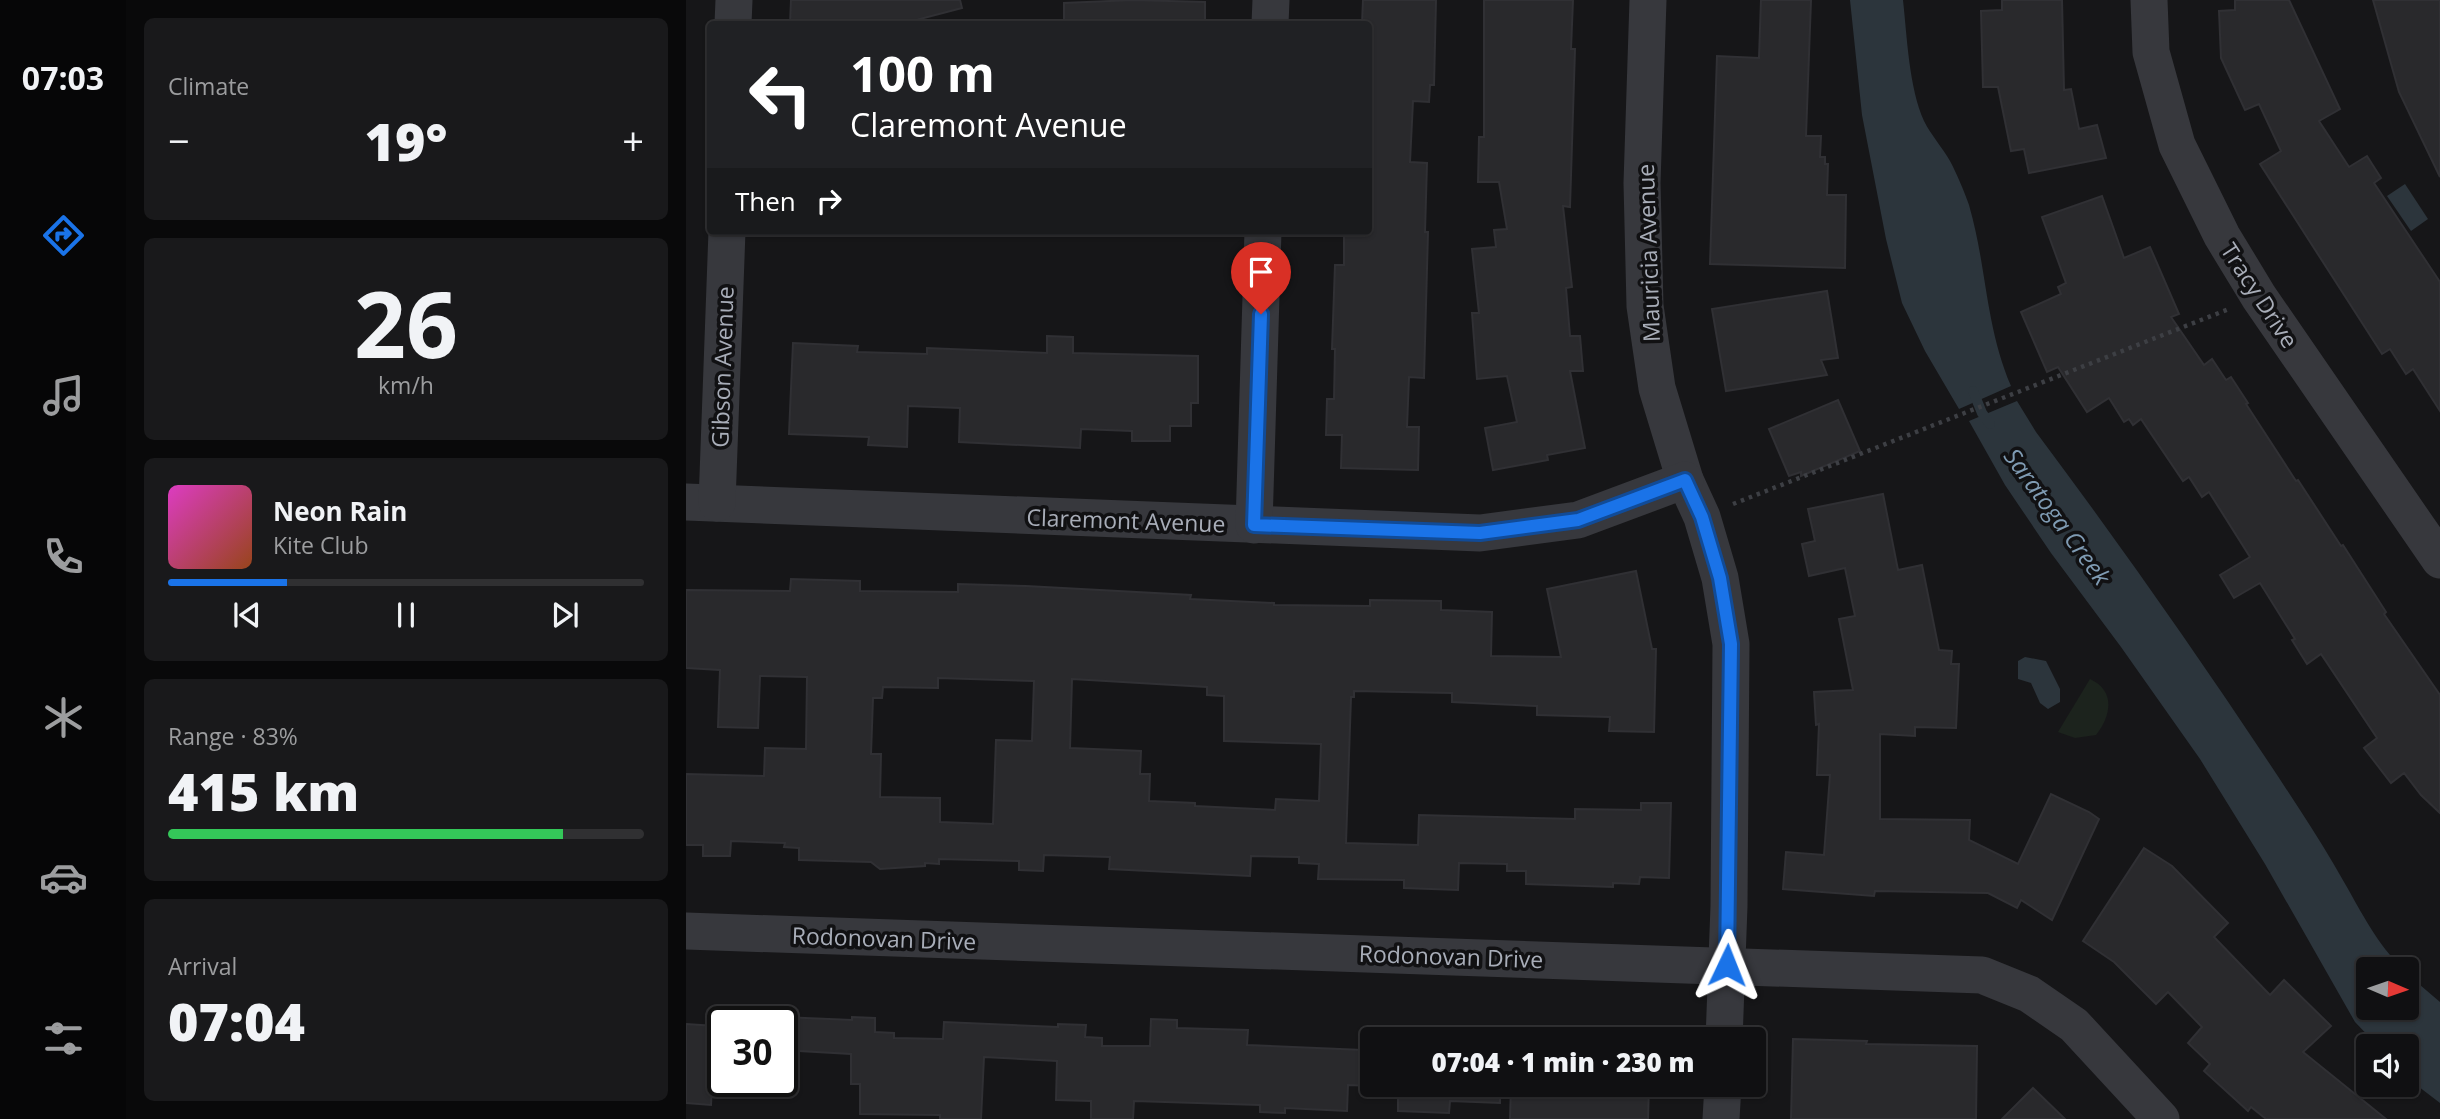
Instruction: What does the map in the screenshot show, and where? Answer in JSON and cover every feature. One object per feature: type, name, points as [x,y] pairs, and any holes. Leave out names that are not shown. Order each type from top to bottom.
[{"type":"street","points":[[733,21],[734,0]]},
{"type":"street","points":[[1270,21],[1271,0]]},
{"type":"street","name":"Mauricia Avenue","points":[[1648,0],[1642,183],[1645,306],[1657,388],[1685,480],[1702,517],[1720,578],[1731,644],[1725,1027]]},
{"type":"street","name":"Tracy Drive","points":[[2148,0],[2151,52],[2177,145],[2222,236],[2259,298],[2440,560]]},
{"type":"street","name":"Gibson Avenue","points":[[702,502],[727,235]]},
{"type":"street","points":[[1254,525],[1263,235]]},
{"type":"street","name":"Claremont Avenue","points":[[702,502],[1480,533],[1578,520],[1685,480]]},
{"type":"street","name":"Rodonovan Drive","points":[[686,931],[1982,975],[2029,994],[2074,1025],[2161,1119]]},
{"type":"street","points":[[1721,1119],[1722,1097]]},
{"type":"path","points":[[1733,504],[2233,308]]},
{"type":"shaded area","points":[[2090,679],[2104,690],[2107,697],[2108,712],[2101,728],[2096,735],[2075,738],[2058,732]]},
{"type":"water","points":[[1850,0],[1903,0],[1909,62],[1919,108],[1924,121],[1953,166],[1969,205],[1996,341],[2011,386],[1959,409],[1925,351],[1902,303],[1886,239],[1862,115]]},
{"type":"water","points":[[2405,184],[2428,219],[2411,231],[2387,196]]},
{"type":"water","points":[[2017,401],[2036,432],[2138,572],[2236,714],[2317,836],[2370,928],[2392,957],[2356,957],[2356,1020],[2419,1020],[2419,984],[2440,1002],[2440,1103],[2419,1087],[2419,1034],[2366,1034],[2355,1022],[2265,864],[2200,759],[2051,553],[2005,485],[1969,421]]},
{"type":"water","points":[[2025,657],[2046,661],[2060,689],[2060,702],[2048,709],[2040,703],[2031,683],[2018,679],[2018,661]]},
{"type":"building","points":[[791,0],[960,0],[962,8],[912,21],[790,21]]},
{"type":"building","points":[[1133,0],[1205,2],[1205,21],[1064,21],[1064,3]]},
{"type":"building","points":[[1363,0],[1436,0],[1434,85],[1430,85],[1429,102],[1413,101],[1410,162],[1427,163],[1424,378],[1409,377],[1407,427],[1419,427],[1418,470],[1341,468],[1342,435],[1326,435],[1327,399],[1334,399],[1335,349],[1332,349],[1335,265],[1344,265],[1344,235],[1372,235],[1372,21],[1362,21]]},
{"type":"building","points":[[1484,0],[1573,0],[1571,49],[1575,49],[1570,207],[1563,206],[1572,287],[1566,288],[1570,336],[1580,336],[1583,371],[1570,371],[1585,448],[1547,455],[1548,460],[1493,470],[1485,428],[1517,422],[1507,376],[1477,379],[1472,313],[1479,313],[1472,249],[1496,247],[1494,230],[1507,229],[1499,182],[1478,182],[1479,137],[1484,137]]},
{"type":"building","points":[[1761,0],[1811,0],[1806,136],[1821,136],[1820,157],[1825,157],[1825,164],[1828,164],[1827,195],[1846,195],[1845,268],[1710,264],[1717,56],[1759,58]]},
{"type":"building","points":[[2002,0],[2062,0],[2064,90],[2071,89],[2079,129],[2097,125],[2106,158],[2029,173],[2024,149],[2011,151],[1998,87],[1983,87],[1981,11],[2002,10]]},
{"type":"building","points":[[2235,0],[2289,0],[2340,109],[2319,121],[2349,167],[2367,156],[2381,178],[2374,183],[2440,282],[2440,411],[2413,369],[2406,374],[2390,349],[2382,354],[2260,164],[2281,151],[2259,104],[2245,110],[2221,58],[2219,11],[2235,10]]},
{"type":"building","points":[[2373,0],[2440,0],[2440,177],[2399,92]]},
{"type":"building","points":[[2102,196],[2124,258],[2150,247],[2179,314],[2171,317],[2204,365],[2212,359],[2226,380],[2231,377],[2296,481],[2298,480],[2341,546],[2343,545],[2386,612],[2384,614],[2440,695],[2440,813],[2404,773],[2391,783],[2364,748],[2377,738],[2321,654],[2307,664],[2292,640],[2295,639],[2260,583],[2234,598],[2220,575],[2250,557],[2209,492],[2202,497],[2189,477],[2183,481],[2141,419],[2133,425],[2129,419],[2124,422],[2109,398],[2087,412],[2058,367],[2047,372],[2021,312],[2061,294],[2058,287],[2066,283],[2042,217]]},
{"type":"building","points":[[1827,291],[1838,358],[1821,360],[1827,375],[1726,391],[1712,309]]},
{"type":"building","points":[[1047,336],[1073,337],[1073,353],[1198,356],[1198,403],[1191,403],[1191,426],[1170,426],[1170,441],[1132,441],[1132,431],[1081,429],[1080,448],[959,442],[960,408],[908,406],[907,447],[868,445],[869,437],[789,434],[793,343],[858,346],[857,352],[927,354],[927,348],[1047,353]]},
{"type":"building","points":[[1838,400],[1860,451],[1801,476],[1801,472],[1789,476],[1769,429]]},
{"type":"building","points":[[1883,494],[1898,570],[1922,565],[1939,650],[1952,651],[1951,664],[1959,664],[1956,728],[1915,727],[1915,736],[1880,734],[1880,819],[1970,820],[1969,840],[2018,864],[2051,794],[2089,812],[2099,819],[2052,920],[2021,900],[2017,908],[1988,893],[1875,891],[1874,896],[1783,889],[1786,852],[1824,855],[1830,775],[1817,775],[1819,724],[1816,725],[1814,692],[1853,690],[1839,619],[1855,616],[1845,568],[1809,576],[1802,544],[1815,541],[1808,509]]},
{"type":"building","points":[[1636,571],[1652,649],[1656,649],[1654,732],[1609,731],[1610,717],[1537,715],[1537,706],[1452,702],[1452,693],[1354,691],[1354,697],[1351,697],[1346,843],[1418,845],[1419,815],[1575,819],[1575,809],[1641,810],[1641,803],[1671,803],[1669,878],[1640,877],[1639,884],[1613,883],[1613,887],[1526,884],[1526,871],[1507,871],[1507,864],[1459,863],[1458,890],[1404,888],[1404,880],[1318,879],[1319,864],[1299,863],[1299,857],[1251,856],[1250,876],[1109,869],[1110,857],[1044,855],[1043,871],[1019,870],[1019,861],[939,859],[939,864],[925,863],[925,866],[880,869],[871,862],[799,860],[799,848],[784,847],[785,843],[731,841],[730,856],[703,856],[703,845],[686,845],[686,774],[764,776],[765,748],[806,749],[807,677],[760,676],[758,728],[718,727],[720,670],[686,668],[686,590],[790,591],[791,579],[860,581],[860,591],[958,592],[958,584],[1191,595],[1190,599],[1274,605],[1370,606],[1370,600],[1441,601],[1441,610],[1492,612],[1491,656],[1561,657],[1547,589]],"holes":[[[938,678],[1034,681],[1032,741],[996,740],[993,824],[940,822],[940,798],[880,797],[881,754],[871,754],[873,698],[882,698],[883,687],[938,688]],[[1072,679],[1207,687],[1207,695],[1224,696],[1224,741],[1321,744],[1319,801],[1276,799],[1275,810],[1149,801],[1150,774],[1140,774],[1141,751],[1070,748]]]},
{"type":"building","points":[[2144,848],[2172,866],[2228,923],[2214,937],[2270,995],[2284,980],[2331,1026],[2303,1052],[2386,1119],[2266,1119],[2251,1107],[2248,1111],[2204,1071],[2210,1064],[2188,1043],[2202,1027],[2168,992],[2156,1004],[2114,962],[2083,941]]},
{"type":"building","points":[[798,1018],[875,1018],[875,1032],[894,1033],[894,1038],[943,1039],[944,1022],[1058,1027],[1058,1024],[1086,1025],[1085,1037],[1102,1038],[1102,1046],[1150,1046],[1151,1019],[1177,1020],[1177,1028],[1248,1030],[1247,1045],[1360,1050],[1360,1085],[1348,1085],[1347,1111],[1285,1108],[1285,1113],[1260,1112],[1260,1105],[1134,1101],[1133,1119],[1091,1119],[1091,1101],[1056,1100],[1057,1061],[984,1057],[981,1119],[940,1119],[940,1115],[860,1114],[860,1084],[851,1084],[851,1054],[798,1051]]},
{"type":"building","points":[[686,1024],[707,1025],[707,1097],[711,1097],[711,1105],[686,1103]]},
{"type":"building","points":[[1793,1039],[1867,1041],[1866,1044],[1977,1046],[1976,1119],[1791,1119]]},
{"type":"building","points":[[2033,1088],[2065,1119],[2002,1119]]},
{"type":"building","points":[[1398,1097],[1500,1097],[1500,1103],[1450,1101],[1449,1113],[1398,1111]]},
{"type":"building","points":[[1511,1097],[1649,1097],[1648,1119],[1510,1119]]},
{"type":"waterway","name":"Saratoga Creek","points":[[1973,391],[1990,424]]},
{"type":"route","points":[[1261,314],[1254,525],[1480,533],[1578,520],[1685,480],[1702,517],[1720,578],[1731,644],[1727,965]]}]
